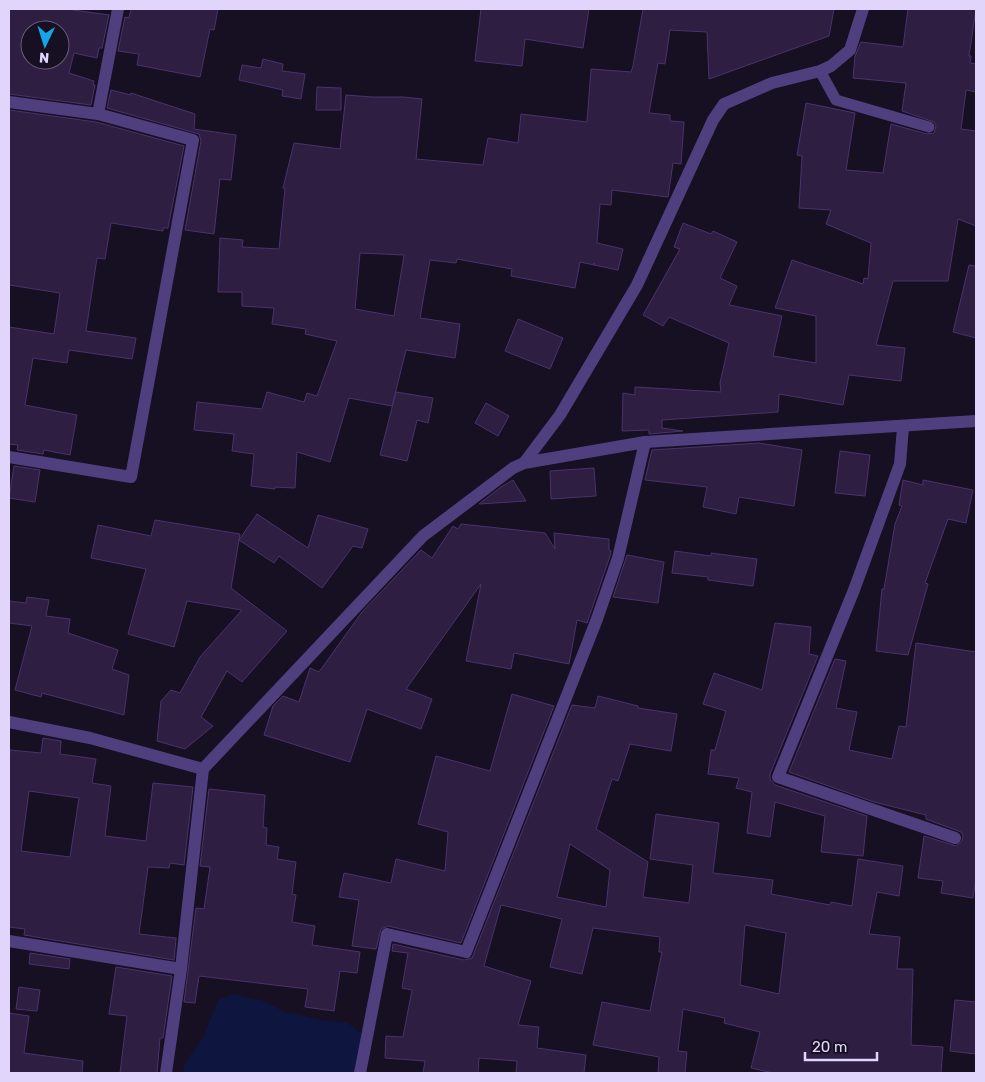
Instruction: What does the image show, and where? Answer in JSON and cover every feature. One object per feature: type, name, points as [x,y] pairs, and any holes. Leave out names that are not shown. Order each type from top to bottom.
[{"type":"street","points":[[98,114],[118,9]]},
{"type":"street","points":[[524,463],[560,415],[638,286],[713,120],[724,104],[772,83],[820,71],[831,66],[850,50],[862,9]]},
{"type":"street","points":[[9,102],[98,114],[193,140],[131,477],[9,457]]},
{"type":"street","points":[[166,1073],[174,1027],[204,769],[423,536],[513,468],[524,463],[645,442],[976,421]]},
{"type":"street","points":[[902,426],[900,464],[854,590],[778,777],[955,838]]},
{"type":"street","points":[[360,1073],[387,934],[466,952],[597,619],[618,558],[645,442]]},
{"type":"street","points":[[9,722],[90,738],[204,769]]},
{"type":"street","points":[[9,941],[181,969]]},
{"type":"lane","points":[[820,71],[836,100],[930,127]]},
{"type":"shaded area","points":[[233,994],[264,1001],[285,1012],[321,1020],[348,1023],[362,1034],[365,1073],[183,1073],[185,1063],[204,1036],[218,1000]]},
{"type":"building","points":[[9,9],[66,9],[109,15],[102,48],[99,48],[97,58],[74,53],[70,69],[70,20],[20,20],[20,70],[70,70],[69,73],[94,81],[91,105],[9,94]]},
{"type":"building","points":[[131,9],[218,9],[214,30],[210,29],[200,77],[137,65],[139,54],[118,51],[125,17],[129,18]]},
{"type":"building","points":[[481,9],[589,9],[583,48],[525,39],[522,66],[475,61]]},
{"type":"building","points":[[643,9],[834,9],[829,36],[709,79],[707,32],[670,30],[665,64],[658,63],[649,113],[670,115],[670,121],[684,122],[681,164],[673,163],[668,197],[612,190],[611,205],[600,204],[597,243],[623,249],[618,270],[580,262],[575,288],[511,276],[512,269],[457,259],[456,263],[430,260],[420,318],[460,324],[455,358],[406,350],[392,406],[349,398],[330,462],[297,452],[295,488],[275,487],[275,489],[251,486],[254,454],[232,451],[234,434],[194,430],[197,402],[262,409],[267,392],[304,402],[307,393],[317,396],[337,341],[305,334],[306,329],[272,324],[274,308],[242,306],[242,292],[218,292],[220,238],[243,240],[242,247],[279,249],[285,189],[283,188],[294,143],[340,149],[346,95],[422,99],[416,159],[483,165],[488,138],[518,143],[521,114],[587,122],[591,69],[631,72]],"holes":[[[360,253],[404,255],[394,316],[355,309]]]},
{"type":"building","points":[[908,9],[976,9],[969,56],[971,56],[970,63],[976,64],[976,92],[966,90],[961,129],[976,131],[976,226],[958,219],[948,281],[893,281],[876,345],[905,348],[901,381],[849,375],[843,405],[779,394],[778,412],[662,420],[662,428],[683,431],[649,434],[649,430],[622,431],[623,393],[635,395],[635,387],[721,392],[720,383],[729,343],[669,317],[663,326],[643,315],[680,249],[674,247],[683,223],[711,234],[713,231],[737,242],[720,278],[737,286],[729,305],[782,316],[773,356],[816,363],[816,316],[775,308],[792,260],[863,284],[864,278],[868,279],[871,243],[826,224],[831,210],[799,208],[802,156],[797,155],[806,103],[855,113],[846,170],[883,173],[891,124],[927,134],[934,133],[936,126],[934,122],[902,111],[906,83],[853,78],[855,56],[861,42],[903,47]]},
{"type":"building","points":[[263,59],[283,64],[282,71],[305,74],[301,99],[282,96],[283,90],[239,80],[242,65],[261,68]]},
{"type":"building","points":[[317,87],[341,88],[341,110],[316,110]]},
{"type":"building","points":[[111,90],[131,95],[131,93],[195,114],[194,129],[236,135],[231,180],[220,179],[214,234],[185,230],[201,141],[199,134],[107,108]]},
{"type":"building","points":[[9,110],[96,122],[184,146],[168,228],[163,228],[163,231],[111,223],[105,259],[97,258],[86,331],[136,338],[132,359],[69,350],[67,363],[33,358],[25,405],[77,415],[70,455],[44,450],[43,454],[17,450],[18,445],[9,444],[9,327],[54,334],[60,293],[9,285]]},
{"type":"building","points":[[969,265],[976,266],[976,338],[953,332]]},
{"type":"building","points":[[518,319],[563,338],[550,369],[505,351]]},
{"type":"building","points":[[396,392],[433,398],[428,423],[417,420],[407,461],[380,455]]},
{"type":"building","points":[[486,403],[509,416],[498,436],[475,423]]},
{"type":"building","points":[[759,443],[802,450],[794,506],[739,497],[736,514],[703,507],[707,487],[645,480],[652,450]]},
{"type":"building","points":[[840,451],[870,455],[865,496],[835,493]]},
{"type":"building","points":[[14,466],[40,470],[35,502],[9,498]]},
{"type":"building","points":[[594,468],[596,496],[551,499],[550,471]]},
{"type":"building","points":[[513,480],[526,501],[479,504],[501,487]]},
{"type":"building","points":[[903,480],[923,485],[923,480],[973,490],[966,523],[948,519],[925,583],[928,584],[908,655],[876,651],[882,589],[884,589],[895,524],[902,506],[899,505]]},
{"type":"building","points":[[257,514],[308,548],[318,515],[368,529],[362,548],[353,546],[322,588],[279,556],[274,563],[239,540]]},
{"type":"building","points":[[155,520],[240,534],[231,588],[287,631],[242,682],[227,671],[201,717],[213,726],[185,749],[157,741],[161,701],[171,690],[180,693],[200,657],[242,610],[187,601],[174,647],[128,634],[146,569],[91,558],[98,525],[151,536]]},
{"type":"building","points":[[461,524],[545,533],[555,549],[554,533],[609,539],[610,556],[587,623],[577,620],[569,664],[514,653],[511,669],[466,661],[481,584],[406,689],[432,699],[421,729],[367,709],[350,762],[264,735],[273,706],[283,696],[299,702],[310,668],[319,672],[362,612],[421,550],[432,558],[453,526],[458,529]]},
{"type":"building","points":[[675,551],[711,556],[711,553],[757,559],[753,586],[708,580],[708,577],[672,573]]},
{"type":"building","points":[[627,555],[664,562],[658,603],[613,597]]},
{"type":"building","points":[[27,597],[49,600],[46,616],[70,619],[68,633],[118,650],[112,669],[129,675],[124,715],[42,693],[41,697],[15,690],[32,626],[9,623],[9,601],[26,603]]},
{"type":"building","points":[[775,623],[811,627],[809,654],[818,656],[770,774],[770,779],[775,785],[867,816],[863,856],[821,852],[825,816],[775,802],[770,837],[747,833],[752,792],[736,788],[739,778],[708,774],[711,750],[715,750],[726,711],[703,704],[714,673],[762,690]]},
{"type":"building","points":[[916,643],[976,652],[976,878],[973,898],[941,893],[943,881],[918,878],[924,836],[956,846],[962,841],[963,836],[961,832],[926,819],[926,815],[874,802],[789,772],[835,659],[846,661],[836,708],[857,712],[849,750],[892,759],[899,726],[906,727]]},
{"type":"building","points":[[512,694],[554,706],[461,943],[388,926],[381,929],[376,949],[352,946],[359,900],[339,897],[344,873],[391,883],[396,859],[445,871],[448,832],[418,824],[436,756],[490,771]]},
{"type":"building","points":[[598,696],[638,706],[638,708],[677,714],[671,751],[630,744],[618,781],[612,779],[596,829],[648,862],[643,897],[689,903],[693,865],[650,859],[656,814],[719,823],[713,873],[773,880],[771,894],[830,905],[831,902],[852,906],[858,859],[903,866],[899,896],[877,892],[869,934],[900,937],[897,969],[913,969],[911,1045],[943,1047],[941,1073],[773,1073],[751,1068],[760,1032],[724,1023],[725,1018],[683,1009],[678,1051],[687,1052],[685,1073],[658,1073],[659,1057],[593,1045],[602,1002],[650,1011],[662,952],[659,952],[660,937],[593,928],[582,974],[550,967],[562,919],[501,905],[484,966],[531,981],[518,1025],[539,1027],[537,1048],[586,1055],[584,1073],[516,1073],[517,1061],[479,1058],[478,1073],[423,1073],[425,1061],[385,1058],[386,1036],[403,1037],[412,990],[402,988],[408,953],[392,951],[393,944],[464,960],[472,958],[572,705],[595,708]],"holes":[[[570,844],[610,870],[606,907],[557,897]],[[745,925],[786,933],[779,994],[740,985]]]},
{"type":"building","points":[[43,738],[61,741],[60,754],[96,759],[92,783],[111,786],[105,836],[146,841],[153,783],[193,787],[184,865],[170,863],[169,868],[148,867],[139,934],[176,938],[174,960],[24,935],[25,929],[9,927],[10,750],[41,753]],"holes":[[[29,791],[79,798],[70,857],[21,851]]]},
{"type":"building","points":[[209,789],[265,795],[263,827],[267,828],[266,845],[279,847],[277,859],[296,862],[292,894],[296,895],[292,922],[315,926],[312,945],[360,952],[357,973],[340,971],[334,1011],[305,1007],[308,989],[199,976],[195,1003],[184,1002],[196,908],[204,909],[210,867],[200,866]]},
{"type":"building","points":[[30,953],[70,959],[69,969],[29,964]]},
{"type":"building","points":[[116,967],[172,976],[163,1038],[160,1038],[157,1073],[120,1073],[127,1016],[109,1014]]},
{"type":"building","points":[[19,987],[40,990],[37,1011],[16,1009]]},
{"type":"building","points":[[955,1000],[976,1002],[976,1054],[950,1051]]},
{"type":"building","points":[[9,1013],[29,1016],[24,1053],[83,1061],[82,1073],[9,1073]]}]
